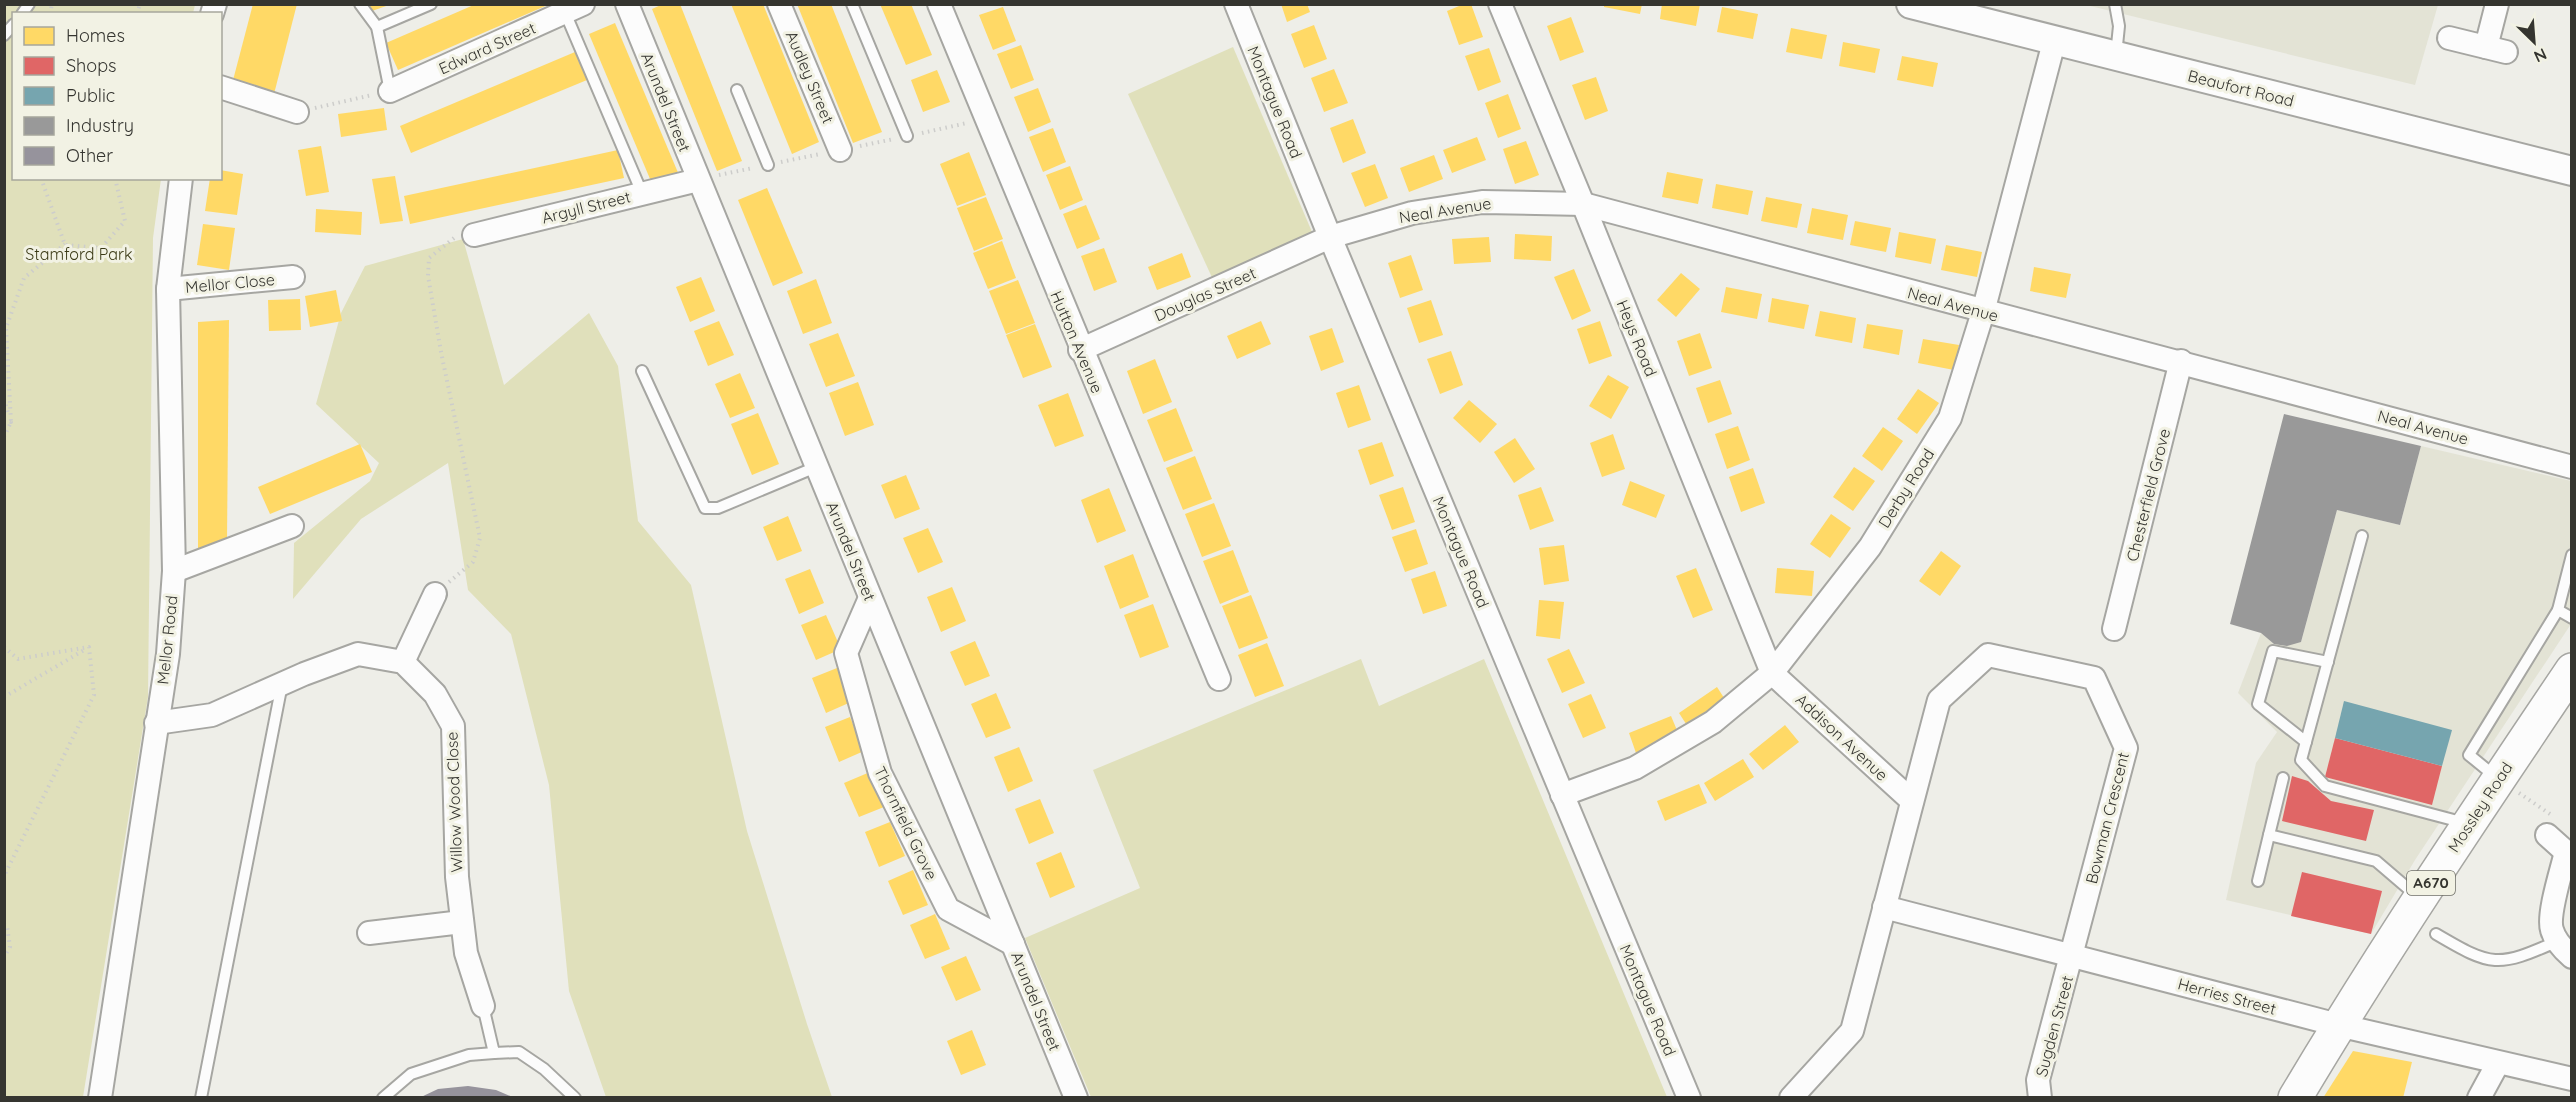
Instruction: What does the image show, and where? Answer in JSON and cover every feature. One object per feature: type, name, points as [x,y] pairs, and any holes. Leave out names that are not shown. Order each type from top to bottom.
[{"type":"main road","name":"Mossley Road","points":[[2295,1097],[2338,1025],[2571,670]]},
{"type":"street","name":"Arundel Street","points":[[627,4],[1076,1098]]},
{"type":"street","name":"Audley Street","points":[[779,4],[840,150]]},
{"type":"street","name":"Hutton Avenue","points":[[939,4],[1080,350],[1219,679]]},
{"type":"street","name":"Montague Road","points":[[1236,4],[1330,237],[1689,1098]]},
{"type":"street","name":"Heys Road","points":[[1500,4],[1772,673]]},
{"type":"street","name":"Beaufort Road","points":[[1911,4],[2571,171]]},
{"type":"street","points":[[2449,38],[2496,50],[2497,4]]},
{"type":"street","name":"Edward Street","points":[[390,92],[570,7]]},
{"type":"street","name":"Derby Road","points":[[1562,795],[1635,768],[1713,722],[1772,673],[1870,547],[1950,418],[1983,312],[2054,42]]},
{"type":"street","points":[[222,88],[297,112]]},
{"type":"street","name":"Mellor Road","points":[[100,1098],[168,654],[174,571],[168,289],[181,180]]},
{"type":"street","name":"Argyll Street","points":[[474,235],[698,180]]},
{"type":"street","name":"Neal Avenue","points":[[1330,237],[1412,213],[1482,202],[1583,204],[1983,312],[2181,361],[2571,467]]},
{"type":"street","name":"Douglas Street","points":[[1080,350],[1330,237]]},
{"type":"street","name":"Mellor Close","points":[[168,289],[293,278]]},
{"type":"street","name":"Chesterfield Grove","points":[[2114,629],[2181,361]]},
{"type":"street","points":[[174,571],[292,526]]},
{"type":"street","points":[[156,723],[212,715],[358,654],[403,662],[435,594]]},
{"type":"street","name":"Thornfield Grove","points":[[870,598],[846,653],[880,773],[948,909],[1013,944]]},
{"type":"street","name":"Bowman Crescent","points":[[1791,1098],[1852,1031],[1939,700],[1988,655],[2094,678],[2126,748],[2072,955]]},
{"type":"street","name":"Willow Wood Close","points":[[403,662],[435,694],[453,726],[457,877],[466,953],[483,1006]]},
{"type":"street","name":"Addison Avenue","points":[[1772,673],[1912,801]]},
{"type":"street","points":[[2552,826],[2569,852],[2551,920],[2552,932],[2565,949]]},
{"type":"street","name":"Herries Street","points":[[1884,907],[2338,1025],[2571,1079]]},
{"type":"street","points":[[369,933],[462,922]]},
{"type":"street","name":"Sugden Street","points":[[2040,1098],[2038,1080],[2072,955]]},
{"type":"street","points":[[2479,1098],[2498,1063]]},
{"type":"lane","points":[[360,4],[377,27],[390,92]]},
{"type":"lane","points":[[377,27],[430,4]]},
{"type":"lane","points":[[852,4],[907,136]]},
{"type":"lane","points":[[2115,4],[2119,26],[2116,57]]},
{"type":"lane","points":[[570,7],[642,193]]},
{"type":"lane","points":[[736,90],[768,165]]},
{"type":"lane","points":[[642,371],[705,508],[718,508],[816,467]]},
{"type":"lane","points":[[2362,536],[2301,760],[2325,786],[2468,824]]},
{"type":"lane","points":[[2498,779],[2469,755],[2558,610],[2571,555]]},
{"type":"lane","points":[[2558,610],[2571,618]]},
{"type":"lane","points":[[2306,742],[2258,704],[2273,651],[2328,662]]},
{"type":"lane","points":[[201,1098],[282,684]]},
{"type":"lane","points":[[2258,881],[2283,778]]},
{"type":"lane","points":[[2270,835],[2376,861],[2420,900]]},
{"type":"lane","points":[[2436,934],[2475,956],[2489,961],[2565,949]]},
{"type":"lane","points":[[483,1006],[494,1053]]},
{"type":"lane","points":[[382,1098],[411,1074],[469,1055],[519,1052],[544,1069],[575,1098]]},
{"type":"path","points":[[297,112],[390,92]]},
{"type":"path","points":[[42,180],[65,244]]},
{"type":"path","points":[[4,437],[11,422],[6,328],[24,278],[65,244],[101,248],[124,221],[115,180]]},
{"type":"path","points":[[435,594],[473,562],[480,538],[441,352],[428,276],[429,258],[465,229],[474,235]]},
{"type":"path","points":[[4,399],[11,422]]},
{"type":"path","points":[[4,420],[11,422]]},
{"type":"path","points":[[4,647],[18,659],[89,647]]},
{"type":"path","points":[[4,697],[89,647]]},
{"type":"path","points":[[4,876],[94,695],[89,647]]},
{"type":"path","points":[[2498,779],[2552,826]]},
{"type":"path","points":[[4,924],[7,926],[10,947],[4,957]]},
{"type":"shaded area","points":[[2086,5],[2438,5],[2415,85]]},
{"type":"shaded area","points":[[2421,446],[2571,481],[2571,624],[2415,860],[2371,934],[2226,900],[2256,763],[2277,732],[2238,693],[2261,633],[2274,644],[2301,642],[2337,510],[2400,525]]},
{"type":"green space","name":"Stamford Park","points":[[5,5],[195,5],[193,12],[12,12],[12,180],[161,180],[153,238],[148,697],[83,1097],[5,1098]]},
{"type":"green space","points":[[1233,47],[1315,239],[1215,284],[1128,94]]},
{"type":"green space","points":[[463,239],[504,385],[589,313],[618,366],[638,521],[691,585],[747,831],[832,1097],[606,1097],[569,991],[549,785],[511,634],[468,590],[448,463],[361,519],[293,599],[294,543],[370,481],[379,463],[316,404],[341,313],[365,266]]},
{"type":"green space","points":[[1361,659],[1379,706],[1484,659],[1667,1097],[1091,1097],[1025,938],[1140,888],[1093,770]]},
{"type":"building: Homes","points":[[253,4],[297,4],[274,94],[232,84]]},
{"type":"building: Homes","points":[[369,4],[389,4],[389,5],[372,11]]},
{"type":"building: Homes","points":[[476,4],[550,4],[398,70],[386,43]]},
{"type":"building: Homes","points":[[663,4],[680,4],[742,161],[717,171],[652,9]]},
{"type":"building: Homes","points":[[731,4],[763,4],[819,142],[792,154]]},
{"type":"building: Homes","points":[[797,4],[831,4],[882,132],[853,143]]},
{"type":"building: Homes","points":[[880,4],[911,4],[932,55],[906,65]]},
{"type":"building: Homes","points":[[1281,4],[1307,4],[1310,12],[1287,22]]},
{"type":"building: Homes","points":[[1464,4],[1471,4],[1483,37],[1459,45],[1447,11]]},
{"type":"building: Homes","points":[[1604,4],[1642,4],[1640,14],[1604,7]]},
{"type":"building: Homes","points":[[1662,4],[1700,4],[1696,26],[1660,19]]},
{"type":"building: Homes","points":[[1003,7],[1016,41],[993,50],[979,15]]},
{"type":"building: Homes","points":[[1722,7],[1758,14],[1753,39],[1717,32]]},
{"type":"building: Homes","points":[[1571,17],[1584,52],[1560,61],[1547,26]]},
{"type":"building: Homes","points":[[615,23],[679,175],[653,186],[589,34]]},
{"type":"building: Homes","points":[[1314,25],[1327,59],[1304,68],[1291,34]]},
{"type":"building: Homes","points":[[1791,28],[1827,35],[1822,59],[1786,52]]},
{"type":"building: Homes","points":[[1843,42],[1880,49],[1875,73],[1839,66]]},
{"type":"building: Homes","points":[[1021,45],[1034,80],[1011,89],[997,54]]},
{"type":"building: Homes","points":[[1489,48],[1501,82],[1478,91],[1465,56]]},
{"type":"building: Homes","points":[[575,52],[587,80],[411,153],[400,126]]},
{"type":"building: Homes","points":[[1902,56],[1938,63],[1933,87],[1897,80]]},
{"type":"building: Homes","points":[[1334,69],[1348,103],[1324,112],[1311,78]]},
{"type":"building: Homes","points":[[937,70],[950,102],[923,112],[911,80]]},
{"type":"building: Homes","points":[[1596,77],[1608,111],[1585,120],[1572,85]]},
{"type":"building: Homes","points":[[1038,88],[1051,122],[1028,132],[1014,97]]},
{"type":"building: Homes","points":[[1508,94],[1521,129],[1498,138],[1485,103]]},
{"type":"building: Homes","points":[[384,108],[387,130],[341,137],[338,114]]},
{"type":"building: Homes","points":[[1353,119],[1366,153],[1343,163],[1330,128]]},
{"type":"building: Homes","points":[[1053,128],[1066,162],[1043,172],[1029,137]]},
{"type":"building: Homes","points":[[1477,137],[1486,160],[1452,173],[1443,150]]},
{"type":"building: Homes","points":[[1526,141],[1539,175],[1515,184],[1503,149]]},
{"type":"building: Homes","points":[[321,146],[329,192],[306,196],[298,150]]},
{"type":"building: Homes","points":[[618,150],[624,178],[410,224],[404,196]]},
{"type":"building: Homes","points":[[969,152],[986,195],[957,206],[940,164]]},
{"type":"building: Homes","points":[[1434,155],[1443,179],[1409,192],[1400,168]]},
{"type":"building: Homes","points":[[1375,164],[1388,198],[1365,207],[1351,173]]},
{"type":"building: Homes","points":[[1070,166],[1083,200],[1060,210],[1046,175]]},
{"type":"building: Homes","points":[[222,170],[243,174],[237,215],[205,211],[210,180],[222,180]]},
{"type":"building: Homes","points":[[1667,172],[1703,179],[1698,204],[1662,197]]},
{"type":"building: Homes","points":[[395,176],[403,221],[380,224],[372,179]]},
{"type":"building: Homes","points":[[1716,184],[1753,191],[1748,215],[1712,208]]},
{"type":"building: Homes","points":[[767,188],[803,273],[773,286],[738,200]]},
{"type":"building: Homes","points":[[986,197],[1003,239],[974,251],[957,208]]},
{"type":"building: Homes","points":[[1766,197],[1802,204],[1797,228],[1761,221]]},
{"type":"building: Homes","points":[[1086,205],[1100,239],[1077,249],[1063,214]]},
{"type":"building: Homes","points":[[1812,208],[1848,215],[1843,240],[1807,233]]},
{"type":"building: Homes","points":[[316,209],[362,212],[361,235],[315,232]]},
{"type":"building: Homes","points":[[1855,221],[1891,228],[1886,252],[1850,245]]},
{"type":"building: Homes","points":[[203,224],[235,228],[229,270],[197,265]]},
{"type":"building: Homes","points":[[1899,232],[1936,239],[1931,264],[1895,257]]},
{"type":"building: Homes","points":[[1515,234],[1552,236],[1551,261],[1514,259]]},
{"type":"building: Homes","points":[[1489,237],[1491,262],[1454,264],[1452,239]]},
{"type":"building: Homes","points":[[1002,241],[1016,278],[988,289],[973,253]]},
{"type":"building: Homes","points":[[1946,245],[1982,252],[1977,277],[1941,270]]},
{"type":"building: Homes","points":[[1104,248],[1117,282],[1094,291],[1081,256]]},
{"type":"building: Homes","points":[[1182,253],[1191,277],[1157,290],[1148,267]]},
{"type":"building: Homes","points":[[1411,255],[1423,290],[1400,298],[1388,263]]},
{"type":"building: Homes","points":[[2034,267],[2071,274],[2066,298],[2030,291]]},
{"type":"building: Homes","points":[[1574,269],[1591,311],[1572,320],[1554,277]]},
{"type":"building: Homes","points":[[1681,273],[1700,289],[1676,317],[1657,300]]},
{"type":"building: Homes","points":[[701,277],[715,311],[690,322],[676,287]]},
{"type":"building: Homes","points":[[816,279],[832,323],[803,334],[787,291]]},
{"type":"building: Homes","points":[[1018,280],[1035,323],[1006,334],[989,291]]},
{"type":"building: Homes","points":[[1726,287],[1762,294],[1757,319],[1721,312]]},
{"type":"building: Homes","points":[[336,290],[342,321],[310,327],[305,296]]},
{"type":"building: Homes","points":[[1772,298],[1809,305],[1804,329],[1768,322]]},
{"type":"building: Homes","points":[[300,299],[301,330],[269,331],[268,300]]},
{"type":"building: Homes","points":[[1431,300],[1443,335],[1419,343],[1407,308]]},
{"type":"building: Homes","points":[[1820,311],[1856,318],[1852,343],[1815,336]]},
{"type":"building: Homes","points":[[229,320],[227,540],[198,552],[198,322]]},
{"type":"building: Homes","points":[[719,321],[734,355],[708,366],[694,331]]},
{"type":"building: Homes","points":[[1261,321],[1271,344],[1237,359],[1227,336]]},
{"type":"building: Homes","points":[[1600,321],[1612,356],[1589,364],[1577,329]]},
{"type":"building: Homes","points":[[1035,324],[1052,367],[1023,378],[1006,335]]},
{"type":"building: Homes","points":[[1867,324],[1903,330],[1899,355],[1863,348]]},
{"type":"building: Homes","points":[[1332,328],[1344,362],[1321,371],[1309,336]]},
{"type":"building: Homes","points":[[838,333],[855,376],[826,387],[809,344]]},
{"type":"building: Homes","points":[[1700,333],[1712,368],[1689,376],[1677,341]]},
{"type":"building: Homes","points":[[1923,339],[1959,345],[1954,370],[1918,363]]},
{"type":"building: Homes","points":[[1451,351],[1463,385],[1440,394],[1427,359]]},
{"type":"building: Homes","points":[[1155,359],[1172,402],[1143,414],[1127,371]]},
{"type":"building: Homes","points":[[740,373],[755,408],[730,418],[715,384]]},
{"type":"building: Homes","points":[[1608,375],[1629,387],[1611,419],[1589,406]]},
{"type":"building: Homes","points":[[1720,380],[1732,414],[1708,423],[1696,388]]},
{"type":"building: Homes","points":[[858,382],[874,425],[845,436],[829,393]]},
{"type":"building: Homes","points":[[1359,385],[1371,420],[1348,428],[1336,393]]},
{"type":"building: Homes","points":[[1918,389],[1939,403],[1917,434],[1897,419]]},
{"type":"building: Homes","points":[[1068,393],[1084,436],[1055,447],[1038,405]]},
{"type":"building: Homes","points":[[1469,400],[1497,424],[1480,443],[1453,418]]},
{"type":"building: Homes","points":[[1176,408],[1193,451],[1164,462],[1147,420]]},
{"type":"building: Homes","points":[[758,413],[779,464],[752,475],[731,424]]},
{"type":"building: Homes","points":[[1738,426],[1750,460],[1727,469],[1715,434]]},
{"type":"building: Homes","points":[[1883,427],[1903,441],[1882,471],[1862,456]]},
{"type":"building: Homes","points":[[1613,434],[1625,469],[1602,477],[1590,443]]},
{"type":"building: Homes","points":[[1515,438],[1535,469],[1514,483],[1494,452]]},
{"type":"building: Homes","points":[[1382,442],[1394,476],[1370,485],[1358,450]]},
{"type":"building: Homes","points":[[360,444],[372,472],[270,514],[258,487]]},
{"type":"building: Homes","points":[[1195,456],[1212,499],[1183,510],[1166,468]]},
{"type":"building: Homes","points":[[1854,467],[1875,481],[1853,511],[1833,497]]},
{"type":"building: Homes","points":[[1753,468],[1765,503],[1741,512],[1729,477]]},
{"type":"building: Homes","points":[[906,475],[920,509],[895,519],[881,485]]},
{"type":"building: Homes","points":[[1630,481],[1665,495],[1656,518],[1622,505]]},
{"type":"building: Homes","points":[[1403,487],[1415,522],[1392,530],[1379,495]]},
{"type":"building: Homes","points":[[1541,487],[1554,521],[1530,530],[1518,495]]},
{"type":"building: Homes","points":[[1109,488],[1126,531],[1097,543],[1081,500]]},
{"type":"building: Homes","points":[[1214,503],[1231,546],[1202,557],[1185,514]]},
{"type":"building: Homes","points":[[1831,514],[1851,528],[1830,558],[1810,544]]},
{"type":"building: Homes","points":[[788,516],[802,551],[777,561],[763,527]]},
{"type":"building: Homes","points":[[928,528],[943,562],[918,573],[903,538]]},
{"type":"building: Homes","points":[[1416,529],[1428,564],[1405,572],[1392,537]]},
{"type":"building: Homes","points":[[1564,545],[1569,581],[1544,585],[1539,548]]},
{"type":"building: Homes","points":[[1233,550],[1249,592],[1220,604],[1203,561]]},
{"type":"building: Homes","points":[[1941,551],[1961,566],[1940,596],[1919,581]]},
{"type":"building: Homes","points":[[1133,554],[1149,597],[1120,609],[1104,566]]},
{"type":"building: Homes","points":[[1696,568],[1713,610],[1693,618],[1676,576]]},
{"type":"building: Homes","points":[[1777,568],[1814,571],[1812,596],[1775,593]]},
{"type":"building: Homes","points":[[810,569],[824,603],[799,614],[785,579]]},
{"type":"building: Homes","points":[[1435,571],[1447,606],[1423,614],[1411,579]]},
{"type":"building: Homes","points":[[952,587],[966,621],[941,632],[927,597]]},
{"type":"building: Homes","points":[[1251,595],[1268,638],[1239,649],[1222,606]]},
{"type":"building: Homes","points":[[1539,600],[1564,602],[1560,639],[1536,636]]},
{"type":"building: Homes","points":[[1153,604],[1169,647],[1140,658],[1124,615]]},
{"type":"building: Homes","points":[[826,615],[841,649],[816,660],[801,625]]},
{"type":"building: Homes","points":[[975,641],[990,676],[965,686],[950,652]]},
{"type":"building: Homes","points":[[1267,643],[1284,686],[1255,697],[1238,655]]},
{"type":"building: Homes","points":[[1569,649],[1585,683],[1562,693],[1547,659]]},
{"type":"building: Homes","points":[[837,668],[851,702],[826,713],[812,678]]},
{"type":"building: Homes","points":[[1717,687],[1728,704],[1690,730],[1679,713]]},
{"type":"building: Homes","points":[[996,693],[1011,728],[986,738],[971,704]]},
{"type":"building: Homes","points":[[1591,694],[1606,728],[1583,738],[1568,704]]},
{"type":"building: Homes","points":[[1671,716],[1679,735],[1636,753],[1629,733]]},
{"type":"building: Homes","points":[[850,717],[864,751],[839,762],[825,727]]},
{"type":"building: Homes","points":[[1785,725],[1799,742],[1763,770],[1749,754]]},
{"type":"building: Homes","points":[[1019,747],[1033,781],[1008,792],[994,757]]},
{"type":"building: Homes","points":[[1743,759],[1754,777],[1715,801],[1704,783]]},
{"type":"building: Homes","points":[[870,772],[884,807],[859,817],[844,783]]},
{"type":"building: Homes","points":[[1699,784],[1707,803],[1665,821],[1657,801]]},
{"type":"building: Homes","points":[[1040,799],[1054,833],[1029,844],[1015,809]]},
{"type":"building: Homes","points":[[890,822],[905,856],[879,867],[865,832]]},
{"type":"building: Homes","points":[[1061,852],[1075,887],[1050,898],[1036,863]]},
{"type":"building: Homes","points":[[913,870],[928,905],[903,915],[888,881]]},
{"type":"building: Homes","points":[[935,914],[950,949],[925,959],[910,925]]},
{"type":"building: Homes","points":[[966,956],[981,990],[956,1001],[941,967]]},
{"type":"building: Homes","points":[[972,1030],[986,1065],[961,1075],[947,1041]]},
{"type":"building: Homes","points":[[2353,1051],[2412,1062],[2403,1098],[2323,1098]]},
{"type":"building: Shops","points":[[2335,738],[2442,766],[2432,805],[2325,777]]},
{"type":"building: Shops","points":[[2292,776],[2308,781],[2331,801],[2374,810],[2366,841],[2282,821]]},
{"type":"building: Shops","points":[[2302,872],[2382,891],[2371,934],[2291,916]]},
{"type":"building: Public","points":[[2344,701],[2452,730],[2442,766],[2335,738]]},
{"type":"building: Industry","points":[[2284,414],[2421,446],[2400,525],[2337,510],[2301,642],[2287,646],[2274,644],[2261,633],[2230,624]]},
{"type":"building: Other","points":[[468,1086],[496,1090],[515,1098],[419,1098],[438,1089]]}]
